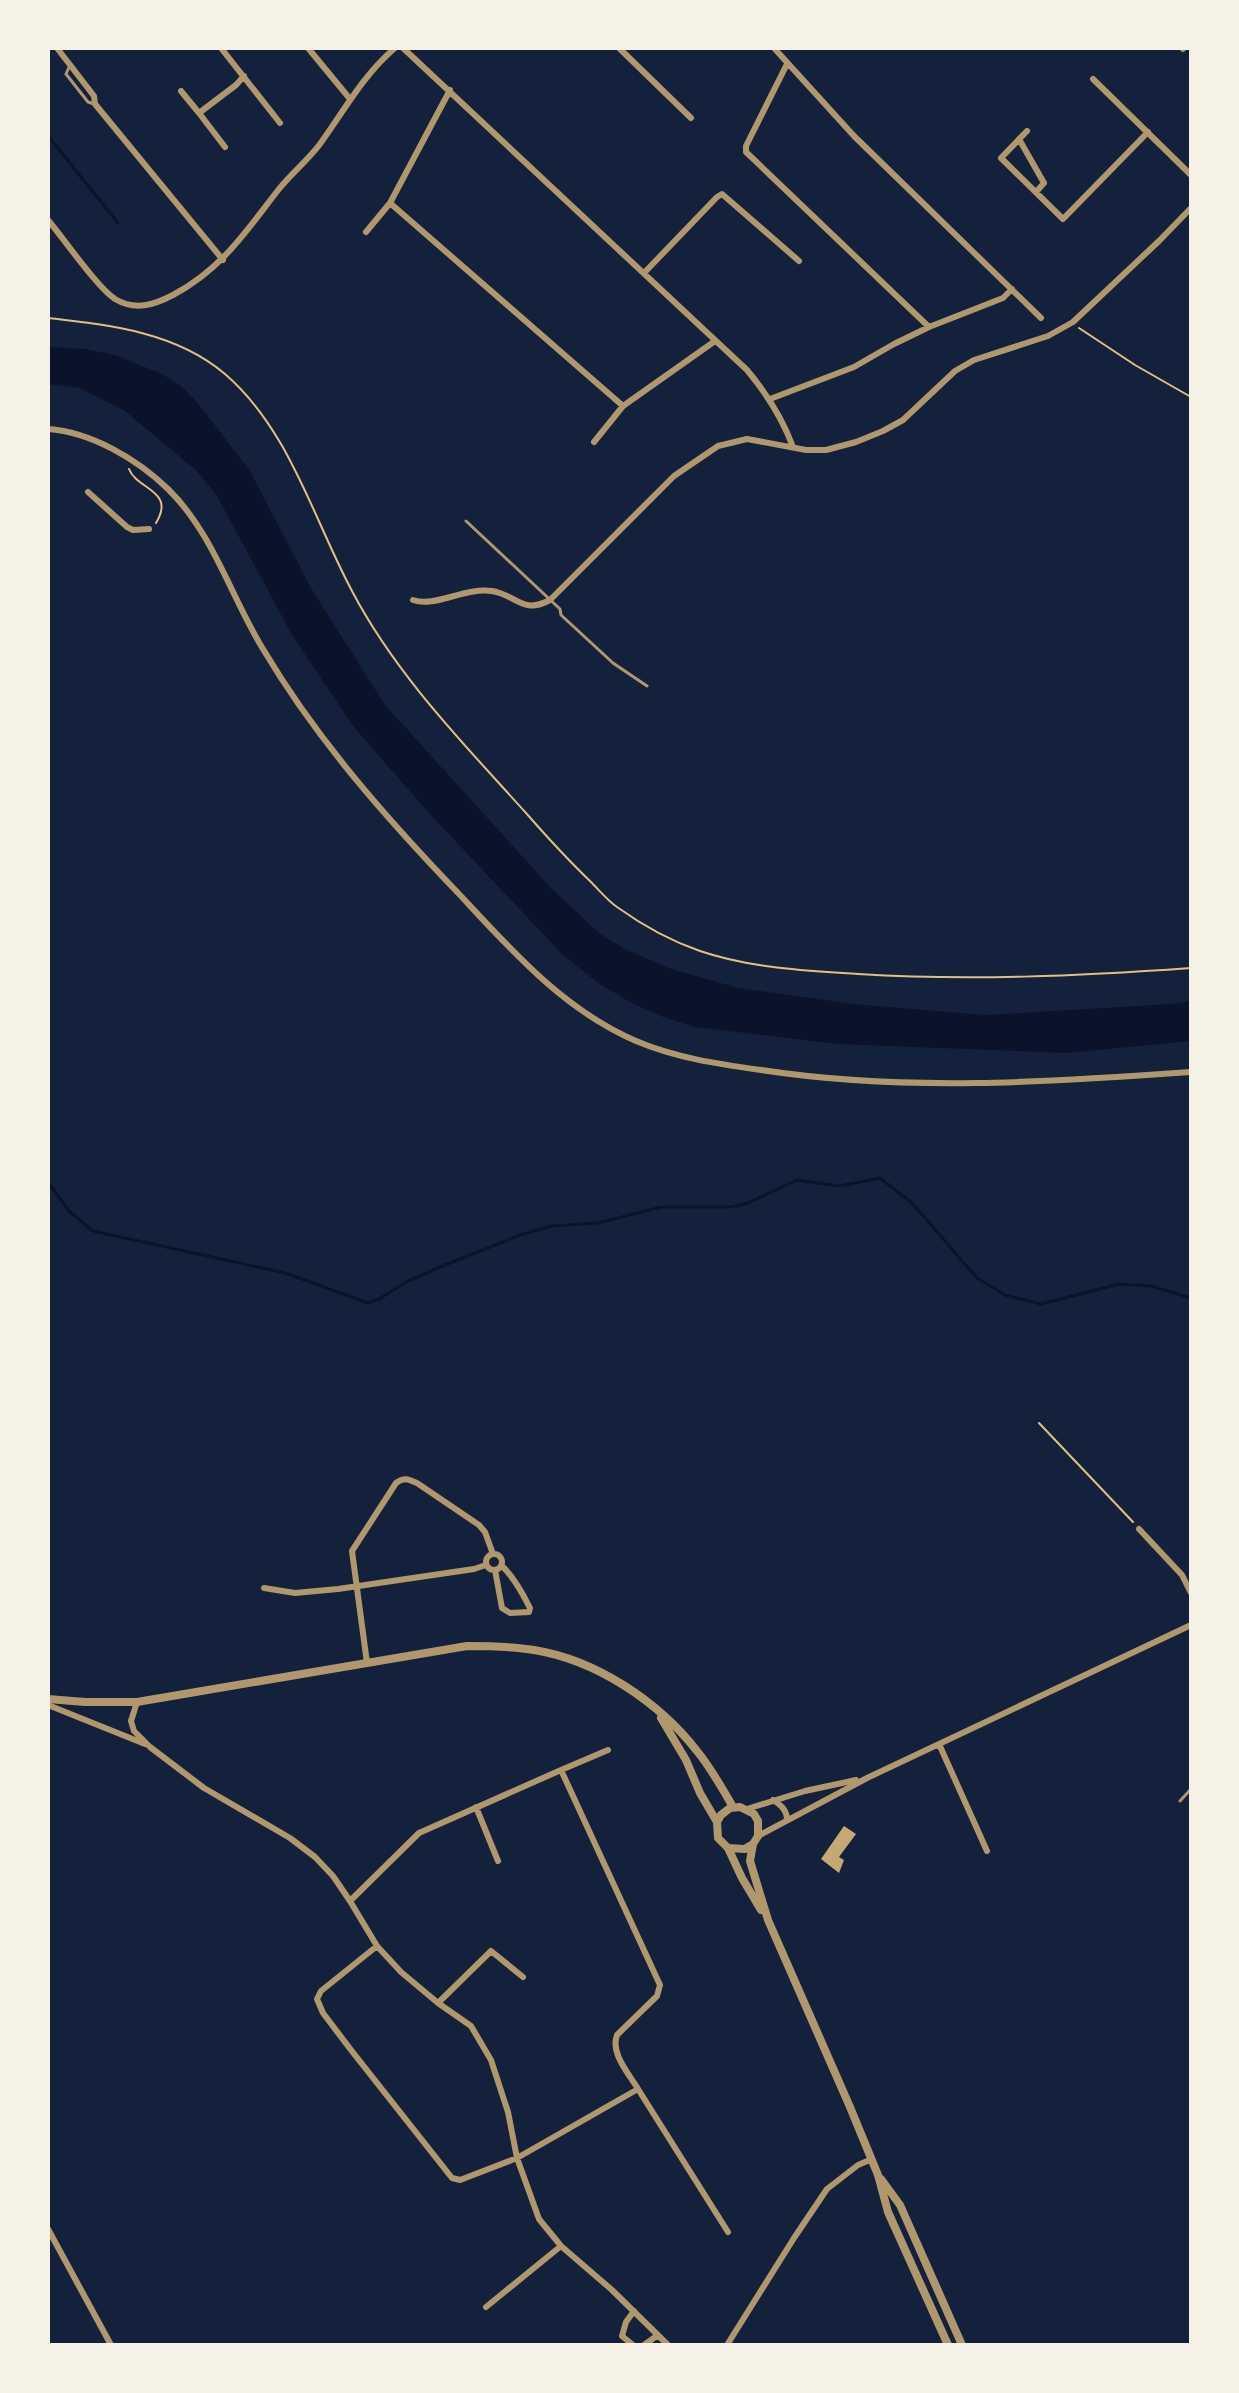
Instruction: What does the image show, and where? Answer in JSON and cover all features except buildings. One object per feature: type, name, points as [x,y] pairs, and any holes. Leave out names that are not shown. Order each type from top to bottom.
[{"type":"street","points":[[57,48],[94,96],[95,104],[223,260]]},
{"type":"street","points":[[221,48],[280,123]]},
{"type":"street","points":[[308,48],[350,99]]},
{"type":"street","points":[[48,220],[117,300],[147,306],[156,304],[198,280],[223,260],[291,174],[317,147],[363,81],[395,48]]},
{"type":"street","points":[[403,48],[747,370],[770,399],[793,447]]},
{"type":"street","points":[[619,48],[691,118]]},
{"type":"street","points":[[774,48],[854,136],[1041,318]]},
{"type":"street","points":[[787,64],[746,146],[746,152],[929,327]]},
{"type":"street","points":[[199,113],[244,76]]},
{"type":"street","points":[[1093,79],[1191,175]]},
{"type":"street","points":[[366,232],[390,203],[450,90]]},
{"type":"street","points":[[181,91],[225,147]]},
{"type":"street","points":[[1027,131],[1001,158],[1063,219],[1148,132]]},
{"type":"street","points":[[1019,139],[1044,183],[1036,192]]},
{"type":"street","points":[[644,273],[722,194],[799,261]]},
{"type":"street","points":[[390,203],[623,406]]},
{"type":"street","points":[[413,600],[421,603],[468,591],[495,591],[525,606],[537,607],[550,600],[674,476],[718,446],[747,439],[826,450],[883,431],[903,420],[955,371],[974,360],[1048,336],[1073,322],[1191,208]]},
{"type":"street","points":[[770,399],[854,367],[929,327],[1003,298],[1012,289]]},
{"type":"street","points":[[594,442],[623,406],[715,341]]},
{"type":"street","points":[[48,429],[97,442],[132,461],[169,490],[204,536],[260,645],[316,730],[412,845],[534,972],[605,1026],[666,1053],[696,1061],[773,1072],[891,1082],[1007,1084],[1191,1072]]},
{"type":"street","points":[[88,492],[127,527],[133,530],[149,529]]},
{"type":"street","points":[[367,1663],[352,1551],[396,1483],[408,1479],[417,1483],[479,1525],[493,1554]]},
{"type":"street","points":[[1139,1529],[1182,1575],[1191,1593]]},
{"type":"street","points":[[264,1588],[295,1593],[357,1587],[486,1565],[498,1568],[508,1572],[527,1602],[529,1612],[510,1613],[502,1608],[498,1568],[501,1557],[493,1554],[487,1557],[486,1565]]},
{"type":"street","points":[[728,1848],[745,1849],[787,1820],[867,1778],[1191,1625]]},
{"type":"street","points":[[48,1699],[137,1702],[467,1646],[536,1650],[567,1658],[598,1672],[654,1707],[697,1751],[733,1807]]},
{"type":"street","points":[[137,1702],[131,1721],[134,1731],[150,1747],[204,1788],[290,1838],[315,1857],[333,1876],[377,1946],[401,1972],[471,2026],[491,2060],[508,2112],[517,2158],[539,2219],[561,2246],[668,2345]]},
{"type":"street","points":[[48,1705],[150,1747]]},
{"type":"street","points":[[654,1707],[686,1760],[717,1822],[718,1838],[728,1848],[768,1920]]},
{"type":"street","points":[[939,1744],[987,1851]]},
{"type":"street","points":[[350,1901],[419,1833],[608,1750]]},
{"type":"street","points":[[561,1770],[658,1979],[657,1996],[617,2035],[617,2053],[728,2232]]},
{"type":"street","points":[[717,1822],[733,1807],[747,1809],[867,1778]]},
{"type":"street","points":[[773,1800],[781,1805],[787,1820]]},
{"type":"street","points":[[476,1807],[498,1861]]},
{"type":"street","points":[[747,1809],[758,1821],[750,1861],[768,1920],[872,2159],[888,2212],[948,2345]]},
{"type":"street","points":[[377,1946],[321,1991],[317,1999],[323,2013],[452,2178],[460,2180],[517,2158],[638,2089]]},
{"type":"street","points":[[438,2003],[491,1951],[523,1977]]},
{"type":"street","points":[[727,2345],[827,2189],[858,2165],[872,2159]]},
{"type":"street","points":[[878,2175],[900,2205],[962,2345]]},
{"type":"street","points":[[48,2229],[111,2345]]},
{"type":"street","points":[[486,2307],[561,2246]]},
{"type":"street","points":[[633,2345],[622,2336],[626,2322],[634,2311]]},
{"type":"street","points":[[644,2345],[658,2335]]},
{"type":"lane","points":[[466,521],[613,663],[647,686]]},
{"type":"lane","points":[[1180,1801],[1191,1789]]},
{"type":"path","points":[[48,318],[153,335],[198,354],[244,392],[279,438],[354,596],[389,651],[426,699],[582,874],[614,905],[654,931],[700,951],[740,961],[812,971],[924,978],[1000,978],[1191,968]]},
{"type":"path","points":[[1073,322],[1099,343],[1191,397]]},
{"type":"path","points":[[132,461],[130,474],[158,497],[161,515]]},
{"type":"path","points":[[1039,1423],[1139,1529]]},
{"type":"water","points":[[48,347],[86,349],[115,355],[160,373],[180,385],[197,402],[250,471],[311,588],[385,705],[551,888],[600,934],[627,950],[671,969],[738,988],[854,1004],[985,1015],[1191,1001],[1191,1041],[1066,1053],[837,1044],[695,1027],[663,1017],[598,983],[563,955],[427,811],[353,726],[292,635],[217,496],[196,470],[125,411],[80,388],[48,384]]},
{"type":"waterway","points":[[48,136],[118,223]]},
{"type":"waterway","points":[[48,1182],[69,1211],[93,1231],[285,1273],[368,1303],[445,1265],[523,1234],[552,1226],[598,1223],[661,1207],[731,1207],[748,1203],[797,1180],[840,1186],[880,1178],[912,1203],[977,1278],[1005,1295],[1041,1304],[1119,1284],[1151,1286],[1191,1298]]}]
